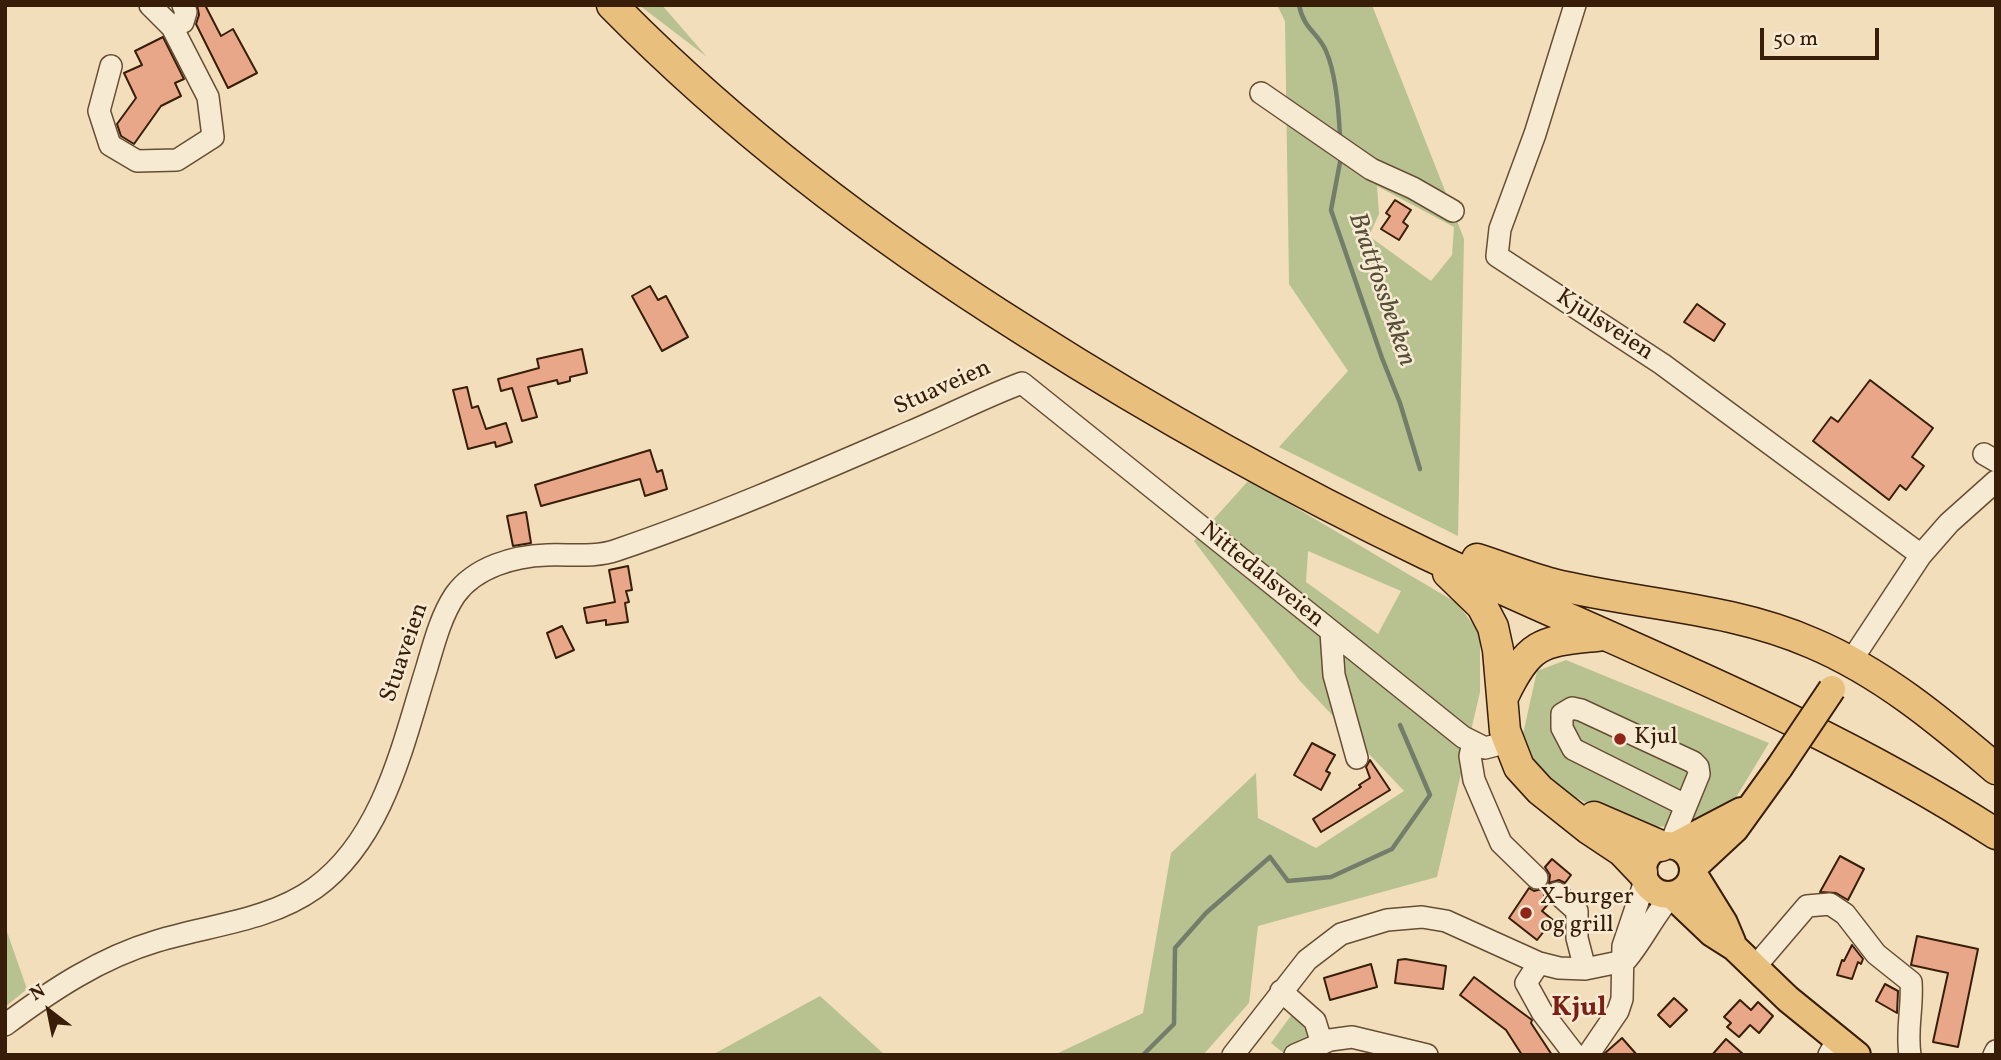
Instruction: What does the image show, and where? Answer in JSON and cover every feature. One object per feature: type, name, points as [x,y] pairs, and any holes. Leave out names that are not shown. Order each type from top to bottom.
[{"type":"highway","points":[[612,5],[702,91],[775,154],[850,212],[993,311],[1144,405],[1229,454],[1430,556],[1796,721],[1901,776],[1996,834]]},
{"type":"highway","points":[[1364,524],[1552,583],[1693,609],[1766,627],[1810,642],[1851,661],[1926,712],[1996,769]]},
{"type":"highway","points":[[1430,556],[1469,592],[1489,618],[1496,638],[1503,722],[1514,758],[1529,779],[1589,829],[1622,851],[1643,877]]},
{"type":"highway","points":[[1503,697],[1520,663],[1537,648],[1560,640],[1607,635]]},
{"type":"highway","points":[[1570,812],[1596,818],[1668,846]]},
{"type":"main road","points":[[1672,895],[1688,885],[1693,870],[1735,829],[1851,661]]},
{"type":"main road","points":[[1749,807],[1647,856],[1643,877],[1655,892],[1672,895],[1712,933],[1734,947],[1842,1050]]},
{"type":"main road","points":[[1668,846],[1685,851],[1734,947]]},
{"type":"street","points":[[111,66],[99,111],[110,145],[137,161],[177,160],[212,150],[208,97],[172,27],[150,5]]},
{"type":"street","points":[[172,27],[183,22],[186,12],[183,5]]},
{"type":"street","name":"Kjulsveien","points":[[1575,5],[1535,134],[1500,229],[1497,256],[1662,364],[1921,555]]},
{"type":"street","points":[[1261,93],[1371,169],[1413,188],[1453,211]]},
{"type":"street","name":"Nittedalsveien","points":[[1023,383],[1473,743]]},
{"type":"street","name":"Stuaveien","points":[[5,1025],[58,988],[112,957],[165,938],[254,916],[302,896],[318,886],[345,859],[370,824],[396,767],[439,628],[455,596],[478,574],[511,560],[544,555],[575,556],[613,552],[757,498],[1023,383]]},
{"type":"street","points":[[1851,661],[1921,555],[1949,523],[1996,481]]},
{"type":"street","points":[[1331,632],[1334,675],[1357,758]]},
{"type":"street","points":[[1668,846],[1699,774],[1698,767],[1693,762],[1581,710],[1572,708],[1562,714],[1562,728],[1573,749],[1685,805]]},
{"type":"street","points":[[1508,742],[1485,748],[1473,743],[1470,756],[1474,780],[1501,843],[1537,878]]},
{"type":"street","points":[[1588,1055],[1620,1005],[1623,992],[1623,946],[1643,877]]},
{"type":"street","points":[[1556,893],[1577,911],[1577,938],[1585,969]]},
{"type":"street","points":[[1233,1055],[1307,960],[1341,934],[1387,920],[1422,917],[1447,921],[1539,963],[1559,968],[1585,969],[1624,961],[1672,895]]},
{"type":"street","points":[[1754,968],[1808,906],[1830,904],[1845,914],[1876,954],[1911,982],[1912,999],[1907,1034],[1910,1055]]},
{"type":"street","points":[[1539,963],[1526,983],[1542,1012],[1575,1055]]},
{"type":"street","points":[[1281,991],[1315,1021],[1322,1044]]},
{"type":"street","points":[[1295,1055],[1322,1044],[1352,1038],[1427,1055]]},
{"type":"green space","points":[[639,5],[662,5],[707,57]]},
{"type":"green space","points":[[1277,5],[1372,5],[1464,239],[1458,536],[1279,447],[1348,371],[1289,284],[1285,21]],"holes":[[[1377,186],[1454,227],[1452,255],[1431,281],[1369,236],[1379,214]]]},
{"type":"green space","points":[[1249,480],[1457,603],[1480,634],[1480,692],[1437,877],[1258,926],[1249,1003],[1203,1055],[1054,1055],[1143,1013],[1171,853],[1256,773],[1258,818],[1316,848],[1404,791],[1300,681],[1194,541]],"holes":[[[1308,551],[1401,591],[1378,634],[1306,582]]]},
{"type":"green space","points":[[1566,660],[1769,743],[1732,804],[1687,825],[1636,828],[1549,784],[1521,743],[1537,671]]},
{"type":"green space","points":[[5,926],[27,989],[5,1007]]},
{"type":"green space","points":[[820,996],[885,1055],[712,1055]]},
{"type":"green space","points":[[1295,1010],[1311,1025],[1315,1042],[1286,1055],[1271,1043]]},
{"type":"building","points":[[197,5],[205,5],[221,36],[233,29],[257,73],[228,88],[196,24],[199,15]]},
{"type":"building","points":[[163,37],[184,79],[175,83],[181,96],[161,106],[134,144],[121,136],[117,124],[136,98],[124,73],[142,65],[135,51]]},
{"type":"building","points":[[1395,200],[1411,210],[1403,222],[1408,226],[1399,240],[1381,229],[1390,216],[1386,213]]},
{"type":"building","points":[[650,286],[658,300],[666,296],[688,337],[662,351],[632,296]]},
{"type":"building","points":[[1697,304],[1725,324],[1714,341],[1684,322]]},
{"type":"building","points":[[582,349],[587,373],[570,377],[570,381],[558,384],[557,380],[528,387],[537,417],[522,421],[512,388],[501,391],[498,379],[539,368],[537,359]]},
{"type":"building","points":[[1870,380],[1933,428],[1912,457],[1924,466],[1906,490],[1900,485],[1889,500],[1813,441],[1831,417],[1838,422]]},
{"type":"building","points":[[467,387],[472,408],[478,406],[486,429],[506,423],[512,442],[496,447],[495,442],[468,449],[453,390]]},
{"type":"building","points":[[650,450],[657,472],[662,470],[667,489],[645,496],[640,479],[541,506],[535,485]]},
{"type":"building","points":[[526,512],[531,543],[513,546],[507,516]]},
{"type":"building","points":[[628,566],[632,590],[626,591],[629,602],[625,603],[628,622],[606,625],[606,620],[587,623],[584,608],[615,602],[609,570]]},
{"type":"building","points":[[562,626],[574,650],[556,658],[547,633]]},
{"type":"building","points":[[1312,743],[1335,755],[1326,771],[1330,773],[1321,790],[1294,775]]},
{"type":"building","points":[[1370,760],[1390,790],[1321,832],[1313,819],[1370,778],[1366,767]]},
{"type":"building","points":[[1840,856],[1864,869],[1848,900],[1836,893],[1820,892]]},
{"type":"building","points":[[1552,859],[1571,875],[1565,883],[1559,880],[1549,883],[1550,875],[1545,867]]},
{"type":"building","points":[[1529,888],[1534,891],[1545,888],[1544,896],[1549,903],[1542,911],[1553,920],[1537,940],[1509,918]]},
{"type":"building","points":[[1917,936],[1978,949],[1958,1047],[1933,1042],[1948,973],[1911,965]]},
{"type":"building","points":[[1852,945],[1863,959],[1861,964],[1858,962],[1852,979],[1837,975],[1842,960],[1844,961]]},
{"type":"building","points":[[1398,960],[1446,966],[1443,989],[1395,983]]},
{"type":"building","points":[[1371,964],[1377,987],[1330,1000],[1324,978]]},
{"type":"building","points":[[1474,977],[1532,1020],[1531,1023],[1552,1055],[1522,1055],[1506,1030],[1460,995]]},
{"type":"building","points":[[1885,984],[1898,991],[1897,1013],[1876,1001]]},
{"type":"building","points":[[1674,998],[1687,1010],[1670,1027],[1658,1015]]},
{"type":"building","points":[[1740,1000],[1751,1010],[1758,1002],[1773,1016],[1759,1033],[1750,1025],[1739,1037],[1727,1027],[1731,1023],[1724,1017]]},
{"type":"building","points":[[1622,1038],[1637,1055],[1604,1055],[1604,1054]]},
{"type":"building","points":[[1726,1039],[1744,1055],[1712,1055]]},
{"type":"waterway","name":"Brattfossbekken","points":[[1299,5],[1304,20],[1323,45],[1329,60],[1336,94],[1340,138]]},
{"type":"waterway","name":"Brattfossbekken","points":[[1341,157],[1331,210],[1400,403],[1420,469]]},
{"type":"waterway","name":"Brattfossbekken","points":[[1143,1055],[1174,1024],[1175,948],[1206,913],[1270,857],[1288,881],[1331,877],[1392,849],[1430,795],[1400,725]]},
{"type":"place","name":"Kjul","points":[[1620,739]]},
{"type":"place","name":"X-burger og grill","points":[[1526,913]]},
{"type":"district","name":"Kjul","points":[[1579,1010]]}]
